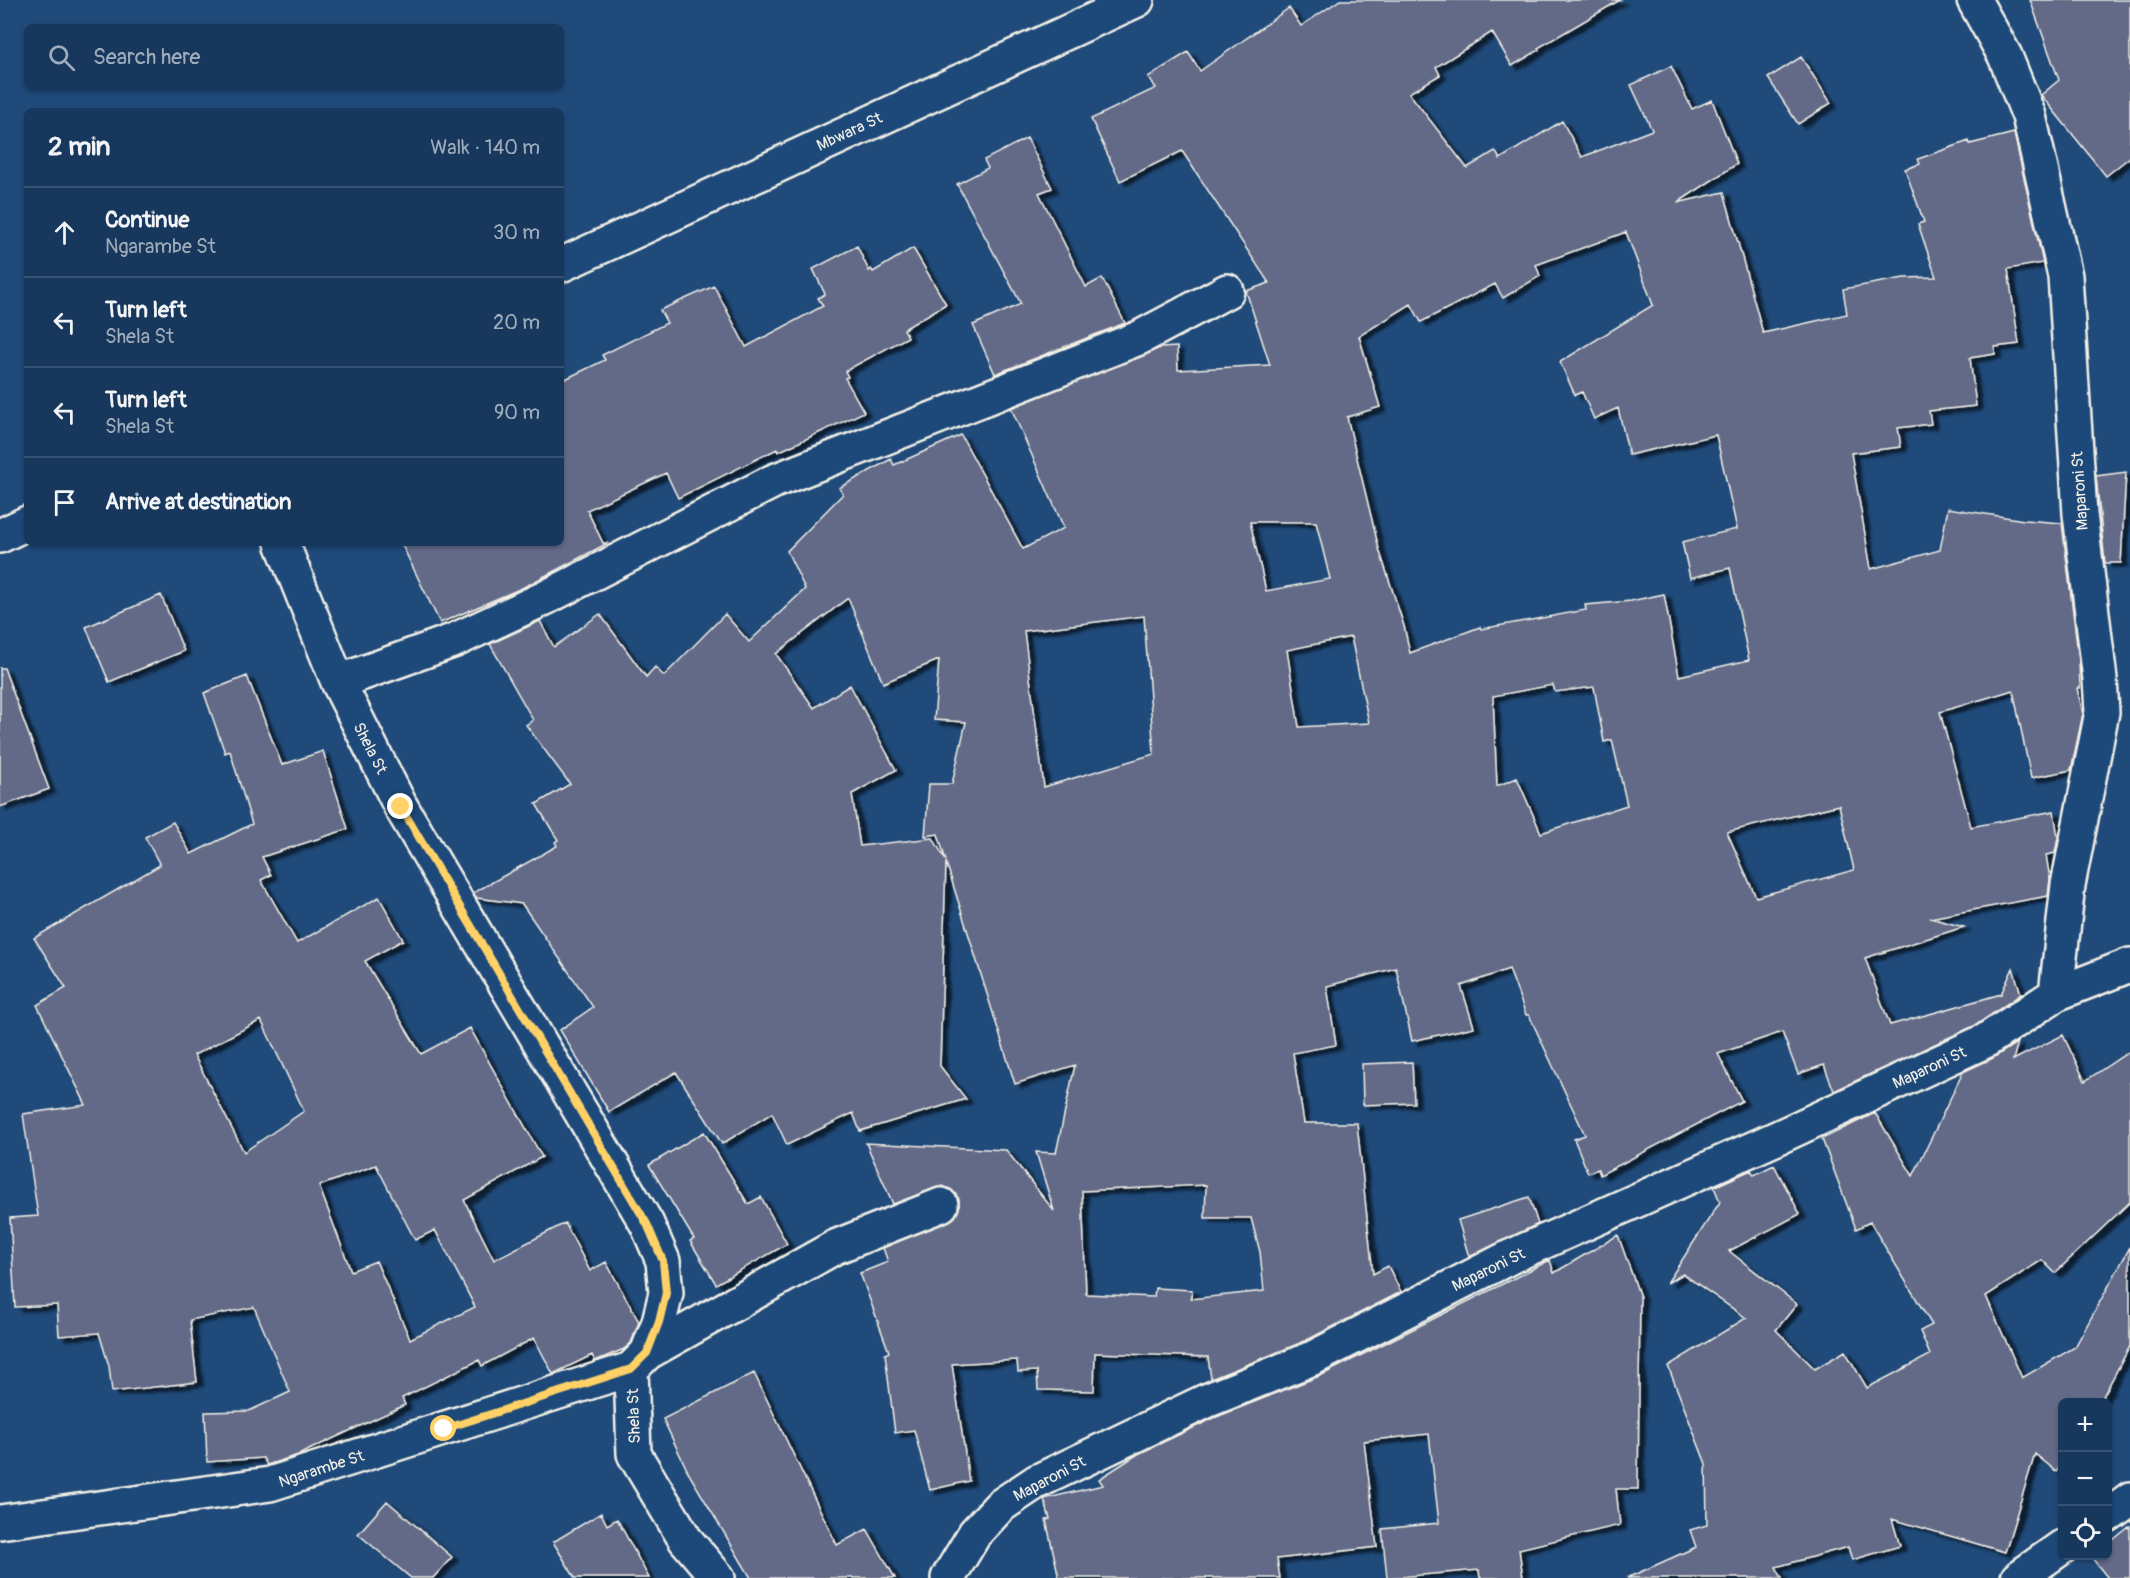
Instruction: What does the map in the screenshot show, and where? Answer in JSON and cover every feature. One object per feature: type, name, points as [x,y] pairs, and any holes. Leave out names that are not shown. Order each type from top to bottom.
[{"type":"street","name":"Mbwara St","points":[[564,264],[1137,0]]},
{"type":"street","name":"Maparoni St","points":[[1974,0],[2006,56],[2030,116],[2065,276],[2080,514],[2100,679],[2102,712],[2068,885],[2056,994]]},
{"type":"street","points":[[338,682],[455,640],[545,598],[774,481],[1139,338],[1227,291]]},
{"type":"street","points":[[0,536],[24,524]]},
{"type":"street","name":"Shela St","points":[[283,546],[338,682],[401,807],[647,1224],[663,1261],[666,1278],[659,1322],[639,1361],[634,1454],[685,1539],[718,1578]]},
{"type":"street","name":"Maparoni St","points":[[948,1578],[975,1533],[1000,1506],[1035,1482],[1206,1401],[1312,1358],[1512,1256],[1779,1137],[1985,1041],[2056,994],[2130,965]]},
{"type":"street","name":"Ngarambe St","points":[[0,1522],[270,1484],[639,1361],[835,1247],[941,1204]]},
{"type":"street","points":[[2112,1512],[2130,1499]]},
{"type":"street","points":[[2018,1578],[2058,1550]]},
{"type":"building","points":[[1340,0],[1620,0],[1538,48],[1539,50],[1512,66],[1492,32],[1436,67],[1440,75],[1409,93],[1467,168],[1495,151],[1500,159],[1562,121],[1582,157],[1652,130],[1631,85],[1671,66],[1692,109],[1712,100],[1737,164],[1677,203],[1724,192],[1763,333],[1847,314],[1843,289],[1904,278],[1936,277],[1918,224],[1924,222],[1905,169],[1920,164],[1918,159],[1969,141],[1970,144],[2014,133],[2043,263],[2008,269],[2019,344],[1995,347],[1995,354],[1970,358],[1976,406],[1929,411],[1931,424],[1898,428],[1901,447],[1851,453],[1871,569],[1940,550],[1948,508],[2024,520],[2062,523],[2079,661],[2080,688],[2077,688],[2083,714],[2071,770],[2031,778],[2013,690],[1940,712],[1971,827],[2054,811],[2058,838],[2055,853],[2046,855],[2050,879],[2048,896],[1930,918],[1964,927],[1865,958],[1890,1025],[2001,994],[2013,968],[2021,994],[1976,1025],[1834,1091],[1824,1065],[1798,1074],[1782,1032],[1718,1054],[1742,1101],[1600,1175],[1598,1169],[1588,1173],[1574,1139],[1585,1135],[1529,1015],[1526,1015],[1509,969],[1461,986],[1474,1027],[1412,1041],[1396,968],[1327,986],[1336,1045],[1293,1053],[1304,1123],[1357,1123],[1373,1274],[1388,1266],[1401,1292],[1305,1341],[1211,1379],[1208,1357],[1095,1353],[1094,1391],[1038,1390],[1037,1371],[1018,1372],[1017,1360],[952,1364],[969,1481],[930,1490],[914,1430],[895,1433],[885,1354],[889,1352],[860,1273],[888,1262],[883,1248],[955,1217],[959,1208],[959,1199],[952,1190],[943,1186],[893,1204],[866,1143],[1006,1150],[1054,1211],[1036,1152],[1056,1153],[1075,1065],[1015,1084],[946,862],[940,1066],[966,1099],[860,1131],[853,1113],[787,1145],[772,1113],[722,1144],[676,1072],[609,1112],[560,1030],[593,1007],[522,904],[477,898],[473,893],[557,846],[555,842],[558,840],[536,804],[570,784],[526,725],[533,720],[490,644],[540,621],[554,647],[600,614],[646,677],[655,667],[664,676],[725,614],[749,642],[805,589],[787,551],[843,494],[839,488],[891,459],[894,465],[961,435],[1023,549],[1064,528],[1011,408],[1160,348],[1177,347],[1178,370],[1270,365],[1246,291],[1269,283],[1182,151],[1120,181],[1091,119],[1156,88],[1148,77],[1188,52],[1200,71],[1289,8],[1301,26]],"holes":[[[1626,232],[1653,305],[1560,362],[1575,395],[1582,392],[1594,419],[1618,408],[1629,455],[1716,435],[1737,529],[1682,542],[1690,578],[1730,568],[1749,660],[1679,676],[1664,594],[1631,601],[1585,605],[1586,610],[1481,629],[1480,627],[1410,653],[1404,626],[1379,549],[1347,417],[1380,407],[1359,336],[1411,304],[1421,322],[1495,284],[1503,298],[1540,276],[1536,265]],[[1250,522],[1316,522],[1330,579],[1266,591]],[[848,598],[883,683],[939,660],[934,720],[966,722],[952,784],[929,784],[925,836],[938,834],[946,861],[933,838],[860,846],[852,794],[896,770],[850,685],[814,708],[776,654]],[[1144,616],[1154,754],[1044,787],[1024,631]],[[1351,637],[1369,723],[1299,727],[1287,650]],[[1553,685],[1555,692],[1594,687],[1604,742],[1612,740],[1627,805],[1541,833],[1517,778],[1497,786],[1493,696]],[[1839,805],[1854,870],[1756,897],[1727,832]],[[1206,1185],[1205,1218],[1251,1218],[1260,1252],[1264,1291],[1191,1299],[1192,1290],[1155,1288],[1154,1297],[1086,1294],[1082,1191]]]},
{"type":"building","points":[[2030,0],[2130,0],[2130,157],[2106,176],[2041,95],[2059,80]]},
{"type":"building","points":[[1801,57],[1831,103],[1798,124],[1768,78]]},
{"type":"building","points":[[1027,138],[1052,188],[1039,193],[1086,287],[1102,278],[1125,323],[995,374],[973,325],[1021,304],[957,184],[988,168],[984,160]]},
{"type":"building","points":[[857,246],[869,271],[871,269],[873,272],[913,248],[946,304],[904,329],[908,337],[845,371],[848,377],[845,378],[864,412],[778,452],[777,449],[678,498],[666,473],[587,510],[603,543],[608,543],[522,588],[440,623],[402,546],[564,546],[564,380],[605,360],[602,355],[667,323],[660,310],[714,286],[746,347],[823,306],[818,298],[825,294],[813,269]]},
{"type":"building","points":[[2126,472],[2121,563],[2105,563],[2096,476]]},
{"type":"building","points":[[161,595],[184,651],[109,682],[86,627]]},
{"type":"building","points":[[0,668],[4,668],[49,789],[0,807]]},
{"type":"building","points":[[247,676],[282,765],[323,751],[348,829],[262,857],[271,875],[261,880],[297,943],[379,897],[403,940],[365,961],[421,1054],[470,1028],[542,1157],[464,1200],[494,1260],[565,1223],[590,1271],[606,1262],[639,1322],[631,1343],[624,1349],[595,1361],[592,1355],[553,1374],[534,1338],[482,1366],[479,1360],[402,1398],[405,1405],[298,1455],[267,1465],[263,1458],[207,1462],[205,1412],[249,1411],[290,1392],[254,1307],[190,1320],[197,1382],[112,1392],[109,1366],[99,1333],[59,1336],[57,1305],[15,1307],[10,1218],[38,1216],[23,1114],[86,1105],[37,1005],[66,988],[34,938],[160,865],[145,837],[173,822],[191,854],[252,824],[230,751],[225,753],[204,693]],"holes":[[[261,1020],[304,1111],[244,1152],[194,1055]],[[376,1165],[415,1240],[435,1230],[475,1307],[410,1339],[376,1261],[351,1271],[319,1186]]]},
{"type":"building","points":[[2063,1035],[2085,1081],[2130,1051],[2130,1202],[2055,1273],[2042,1260],[1986,1296],[2022,1378],[2075,1347],[2130,1247],[2130,1346],[2102,1398],[2058,1398],[2058,1469],[2056,1471],[2035,1454],[2005,1552],[1892,1519],[1900,1546],[1852,1560],[1848,1547],[1776,1567],[1782,1578],[1627,1578],[1696,1547],[1690,1530],[1707,1525],[1706,1464],[1668,1366],[1746,1318],[1683,1274],[1667,1283],[1720,1202],[1714,1187],[1751,1170],[1754,1175],[1774,1165],[1800,1214],[1729,1251],[1797,1304],[1776,1330],[1815,1369],[1845,1351],[1867,1388],[1930,1355],[1920,1331],[1932,1325],[1870,1222],[1856,1229],[1822,1139],[1875,1113],[1913,1176],[1963,1072],[1993,1058],[2018,1042],[2013,1060]]},
{"type":"building","points":[[1412,1062],[1414,1103],[1363,1105],[1362,1064]]},
{"type":"building","points":[[704,1132],[748,1204],[761,1197],[787,1244],[716,1284],[690,1241],[694,1239],[649,1165]]},
{"type":"building","points":[[1529,1197],[1538,1224],[1469,1257],[1458,1220]]},
{"type":"building","points":[[1618,1235],[1640,1297],[1638,1489],[1616,1489],[1620,1525],[1519,1549],[1523,1578],[1480,1578],[1479,1570],[1387,1578],[1382,1529],[1439,1523],[1429,1434],[1364,1441],[1377,1547],[1277,1559],[1280,1578],[1059,1578],[1046,1520],[1050,1519],[1044,1499],[1103,1485],[1099,1479],[1138,1454],[1214,1418],[1322,1375],[1550,1260],[1554,1273]]},
{"type":"building","points":[[754,1373],[837,1545],[867,1529],[895,1578],[751,1578],[689,1474],[663,1419]]},
{"type":"building","points":[[387,1501],[452,1557],[433,1578],[411,1578],[358,1534]]},
{"type":"building","points":[[601,1513],[607,1525],[617,1519],[649,1578],[575,1578],[553,1542]]},
{"type":"building","points":[[2130,1526],[2130,1578],[2108,1578],[2093,1560],[2112,1560],[2112,1541]]},
{"type":"route","points":[[401,807],[647,1224],[663,1261],[666,1278],[666,1293],[659,1322],[647,1353],[631,1369],[444,1429]]}]
